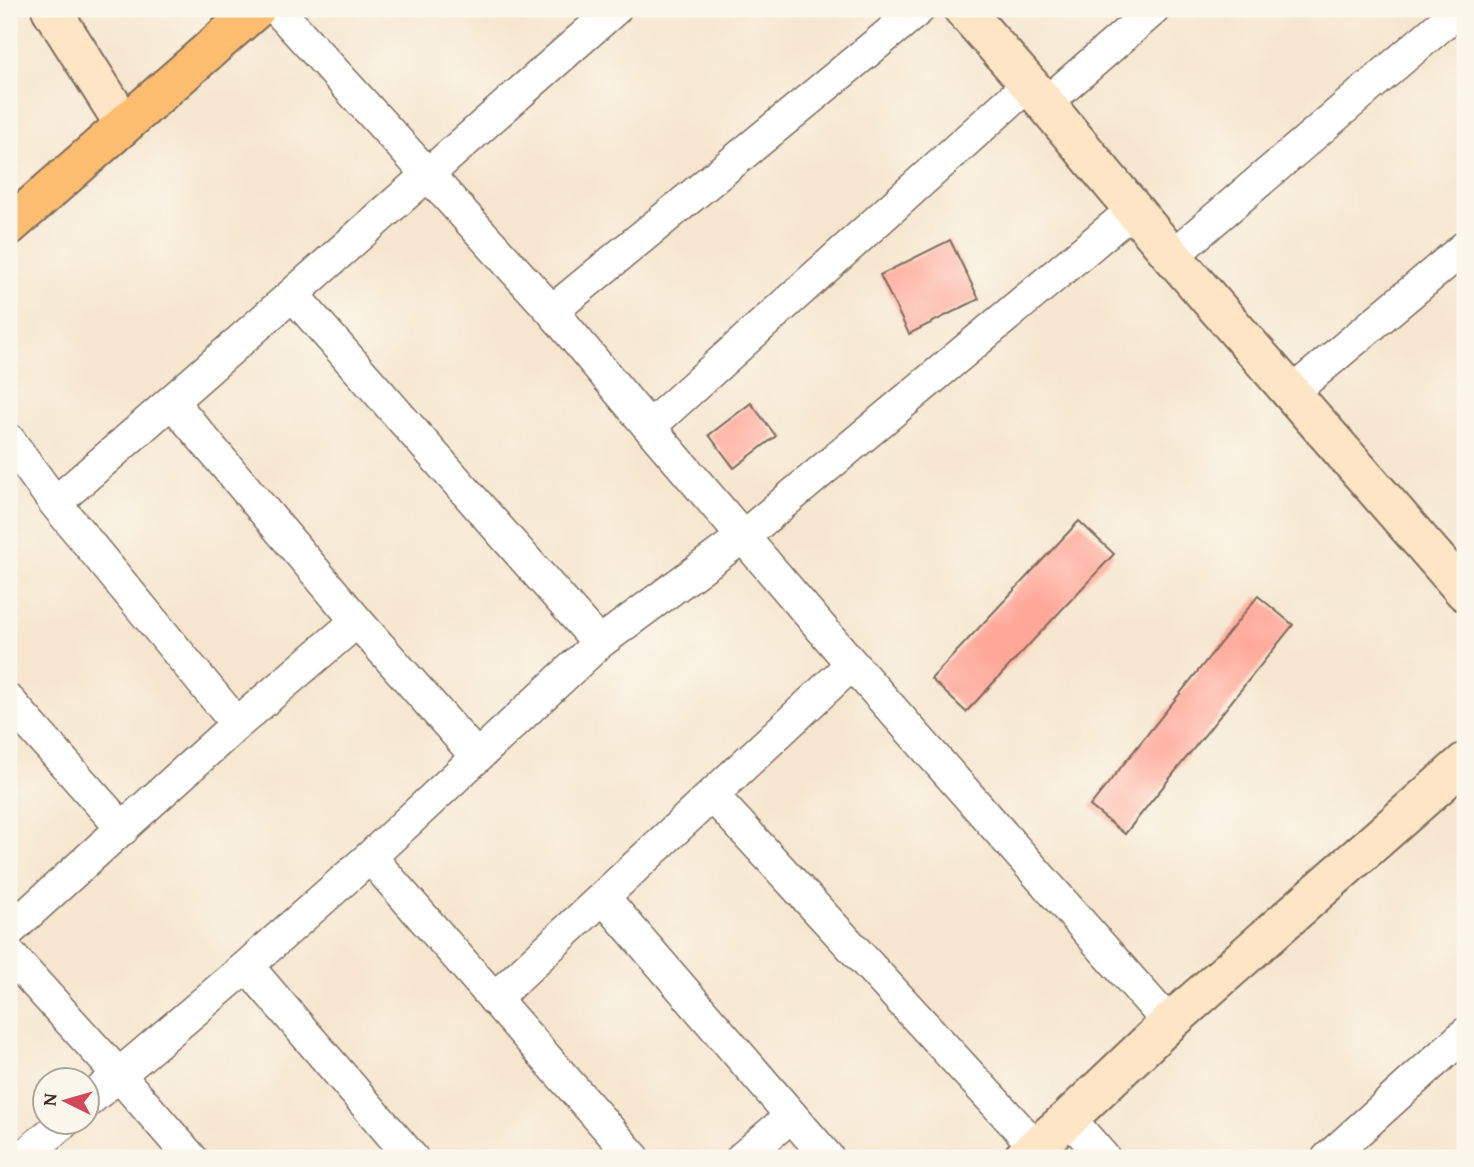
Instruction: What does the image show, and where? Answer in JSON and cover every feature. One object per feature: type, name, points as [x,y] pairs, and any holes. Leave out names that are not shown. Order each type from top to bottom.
[{"type":"main road","points":[[9,226],[256,9]]},
{"type":"street","points":[[51,9],[124,124]]},
{"type":"street","points":[[277,9],[552,311],[852,664],[1169,1023]]},
{"type":"street","points":[[55,503],[615,9]]},
{"type":"street","points":[[552,311],[919,9]]},
{"type":"street","points":[[963,9],[1172,256],[1465,592]]},
{"type":"street","points":[[649,427],[1037,94],[1154,9]]},
{"type":"street","points":[[1172,256],[1460,9]]},
{"type":"street","points":[[102,1088],[247,966],[370,857],[599,643],[744,536],[1133,210]]},
{"type":"street","points":[[1291,393],[1459,264]]},
{"type":"street","points":[[293,295],[599,643]]},
{"type":"street","points":[[172,402],[357,621],[477,757]]},
{"type":"street","points":[[9,440],[55,503],[237,724]]},
{"type":"street","points":[[9,930],[237,724],[357,621]]},
{"type":"street","points":[[494,999],[852,664]]},
{"type":"street","points":[[9,701],[123,829]]},
{"type":"street","points":[[712,794],[1030,1153],[1169,1023],[1465,762]]},
{"type":"street","points":[[370,857],[634,1158]]},
{"type":"street","points":[[603,897],[828,1158]]},
{"type":"street","points":[[9,954],[191,1158]]},
{"type":"street","points":[[247,966],[412,1158]]},
{"type":"street","points":[[1328,1158],[1465,1034]]},
{"type":"street","points":[[743,1158],[791,1116]]},
{"type":"street","points":[[1069,1118],[1104,1158]]},
{"type":"street","points":[[22,1158],[48,1136]]},
{"type":"building","points":[[950,240],[979,299],[909,334],[880,275]]},
{"type":"building","points":[[751,403],[776,436],[734,468],[709,435]]},
{"type":"building","points":[[1079,521],[1114,554],[966,712],[931,679]]},
{"type":"building","points":[[1258,596],[1293,625],[1125,834],[1090,806]]}]
